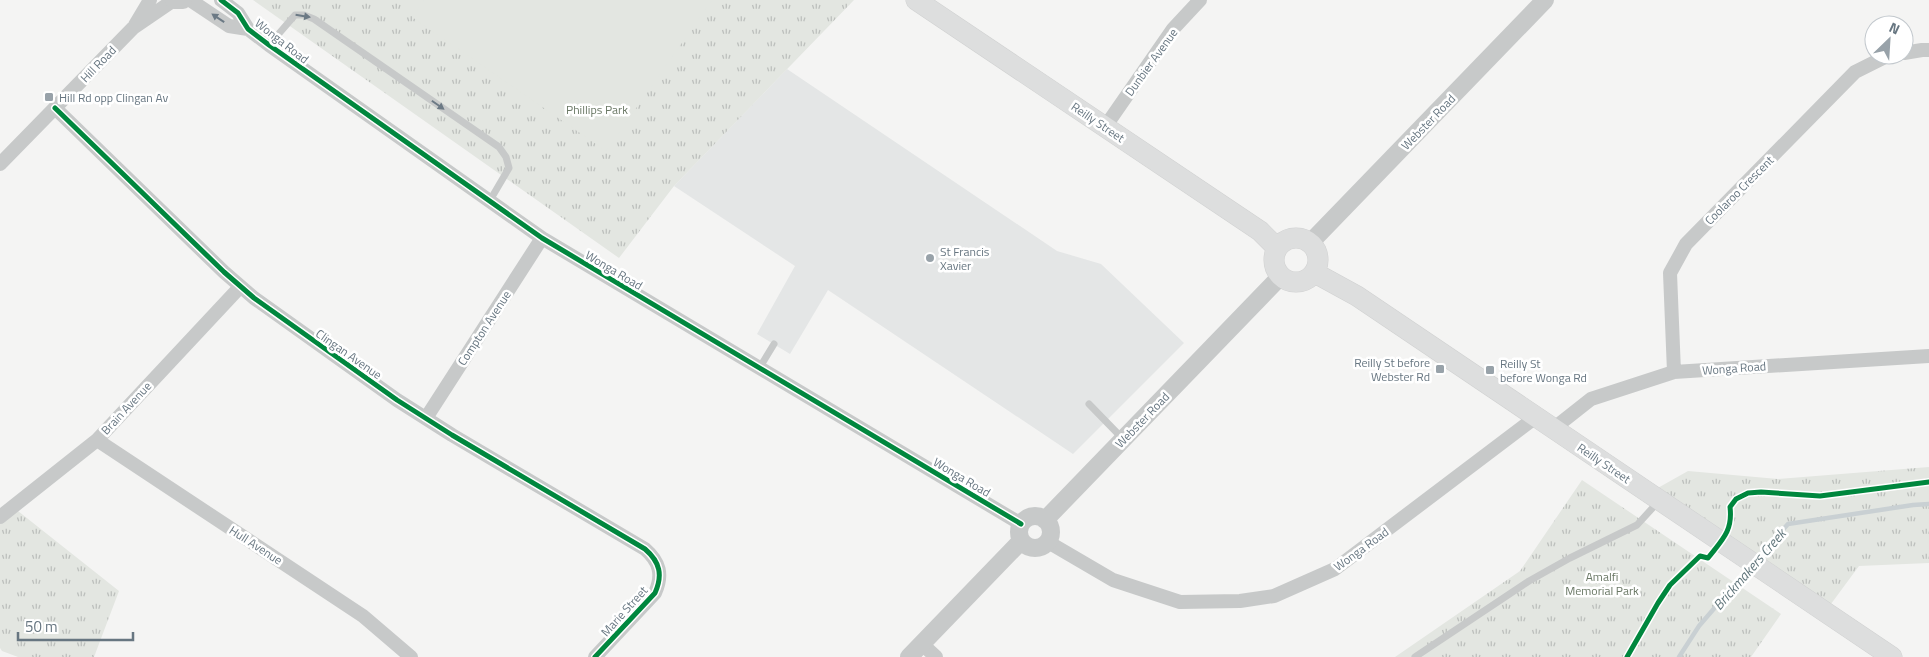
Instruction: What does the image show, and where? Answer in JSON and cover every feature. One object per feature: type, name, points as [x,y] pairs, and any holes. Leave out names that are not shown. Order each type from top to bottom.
[{"type":"main road","name":"Reilly Street","points":[[916,0],[1260,231],[1277,248]]},
{"type":"main road","points":[[1296,238],[1310,243],[1318,257],[1315,273],[1309,278],[1295,283],[1280,277],[1274,263],[1274,255],[1277,248],[1289,239],[1296,238]]},
{"type":"main road","name":"Reilly Street","points":[[1315,273],[1357,296],[1889,656]]},
{"type":"street","name":"Hill Road","points":[[133,28],[150,0]]},
{"type":"street","name":"Hill Road","points":[[0,164],[133,28],[174,0]]},
{"type":"street","points":[[174,0],[184,0]]},
{"type":"street","name":"Wonga Road","points":[[190,0],[229,26],[248,29]]},
{"type":"street","name":"Wonga Road","points":[[221,0],[238,12],[248,29],[269,45],[542,238],[760,368],[1021,533]]},
{"type":"street","name":"Dunbier Avenue","points":[[1105,127],[1173,29],[1200,0]]},
{"type":"street","name":"Webster Road","points":[[1310,243],[1545,0]]},
{"type":"street","points":[[1914,51],[1929,50]]},
{"type":"street","name":"Coolaroo Crescent","points":[[1674,372],[1670,273],[1686,244],[1855,72],[1869,65]]},
{"type":"street","name":"Clingan Avenue","points":[[55,108],[240,287],[397,400],[645,549],[654,557],[660,574]]},
{"type":"street","points":[[0,144],[12,152]]},
{"type":"street","name":"Compton Avenue","points":[[426,418],[542,238]]},
{"type":"street","name":"Webster Road","points":[[1045,520],[1280,277]]},
{"type":"street","name":"Brain Avenue","points":[[0,517],[96,440],[240,287]]},
{"type":"street","name":"Wonga Road","points":[[1552,429],[1591,398],[1674,372],[1929,356]]},
{"type":"street","name":"Wonga Road","points":[[1048,542],[1113,580],[1180,602],[1240,601],[1274,596],[1335,569],[1536,417]]},
{"type":"street","name":"Hull Avenue","points":[[96,440],[363,616],[411,657]]},
{"type":"street","points":[[909,657],[1021,533],[1029,517],[1040,517],[1045,520],[1051,532],[1048,542],[1040,548],[1034,549],[1029,548],[1021,533]]},
{"type":"street","name":"Marie Street","points":[[595,657],[653,596],[658,586],[660,574]]},
{"type":"street","points":[[922,644],[936,657]]},
{"type":"lane","points":[[269,45],[295,15],[304,15],[314,19],[499,147],[506,157],[509,168],[508,173],[489,202]]},
{"type":"lane","points":[[760,368],[774,344]]},
{"type":"lane","points":[[1089,404],[1123,439]]},
{"type":"lane","points":[[1415,657],[1529,580],[1637,525],[1660,500]]},
{"type":"shaded area","name":"St Francis Xavier","points":[[787,69],[1057,251],[1101,264],[1184,343],[1073,454],[828,290],[790,354],[757,334],[795,266],[674,186]]},
{"type":"green space","name":"Phillips Park","points":[[253,0],[854,0],[674,186],[619,258]]},
{"type":"green space","points":[[424,0],[712,0],[606,151],[412,17]]},
{"type":"green space","points":[[1929,467],[1929,563],[1859,566],[1828,608],[1656,489],[1688,471],[1778,479]]},
{"type":"green space","name":"Amalfi Memorial Park","points":[[1582,480],[1781,614],[1751,657],[1395,657],[1520,571]]},
{"type":"green space","points":[[18,511],[119,591],[94,657],[18,657],[2,651],[0,648],[0,524]]},
{"type":"waterway","name":"Brickmakers Creek","points":[[1756,560],[1788,524],[1929,504]]},
{"type":"waterway","name":"Brickmakers Creek","points":[[1679,657],[1699,626],[1749,568]]},
{"type":"cycle path","points":[[221,0],[238,13],[248,29],[269,45],[542,238],[1021,524]]},
{"type":"cycle path","points":[[55,108],[224,272],[254,298],[397,400],[452,435],[645,549],[650,554],[659,569],[659,580],[655,593],[595,657]]},
{"type":"cycle path","points":[[1627,657],[1670,585],[1700,556],[1708,558],[1722,540],[1730,523],[1730,507],[1736,499],[1748,493],[1761,492],[1820,496],[1929,482]]},
{"type":"place","name":"Hill Rd opp Clingan Av","points":[[49,97]]},
{"type":"place","name":"St Francis Xavier","points":[[930,258]]},
{"type":"place","name":"Reilly St before Webster Rd","points":[[1440,369]]},
{"type":"place","name":"Reilly St before Wonga Rd","points":[[1490,370]]}]
